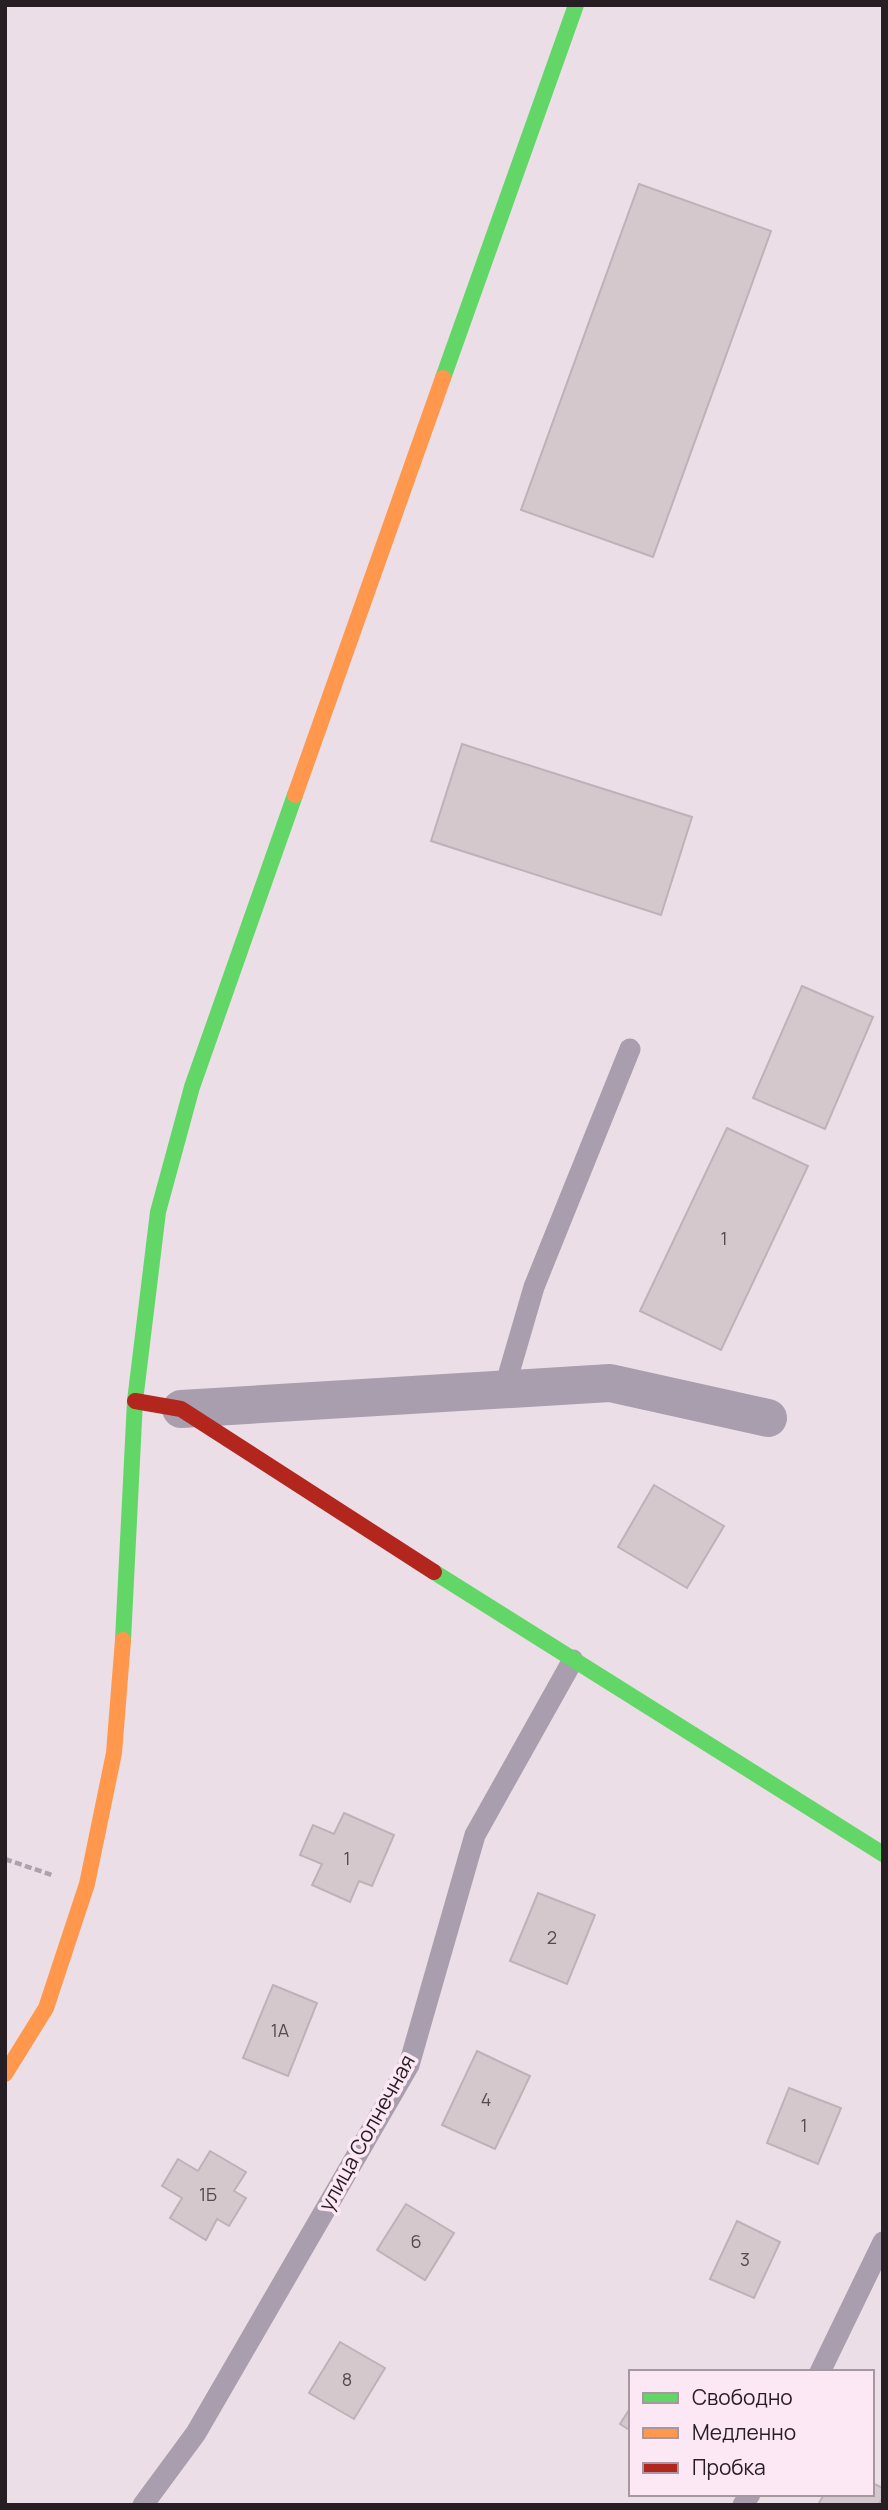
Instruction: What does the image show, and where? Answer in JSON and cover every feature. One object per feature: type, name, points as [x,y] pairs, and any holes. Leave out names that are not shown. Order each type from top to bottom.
[{"type":"street","points":[[5,2074],[46,2008],[87,1884],[114,1753],[127,1583],[135,1401],[158,1212],[192,1087],[576,5]]},
{"type":"street","points":[[135,1401],[181,1409],[610,1383],[768,1418]]},
{"type":"street","points":[[181,1409],[573,1660],[883,1854]]},
{"type":"lane","points":[[504,1390],[534,1287],[630,1049]]},
{"type":"lane","name":"улица Солнечная","points":[[143,2505],[196,2433],[409,2065],[475,1835],[573,1660]]},
{"type":"lane","points":[[821,2370],[883,2242]]},
{"type":"path","points":[[5,1859],[23,1867],[87,1884]]},
{"type":"building","points":[[639,184],[771,231],[653,557],[521,510]]},
{"type":"building","points":[[462,744],[692,817],[661,915],[431,841]]},
{"type":"building","points":[[802,986],[873,1017],[825,1129],[753,1098]]},
{"type":"building","points":[[727,1128],[808,1166],[721,1350],[640,1311]]},
{"type":"building","points":[[654,1485],[724,1526],[687,1588],[618,1547]]},
{"type":"building","points":[[344,1813],[394,1835],[372,1886],[359,1881],[350,1902],[312,1885],[322,1864],[300,1855],[313,1825],[334,1834]]},
{"type":"building","points":[[538,1893],[595,1915],[567,1984],[510,1961]]},
{"type":"building","points":[[273,1985],[317,2003],[288,2076],[243,2058]]},
{"type":"building","points":[[477,2051],[530,2076],[495,2149],[442,2125]]},
{"type":"building","points":[[789,2088],[841,2108],[818,2164],[767,2143]]},
{"type":"building","points":[[210,2151],[246,2172],[234,2191],[246,2198],[229,2226],[217,2219],[206,2240],[170,2218],[182,2198],[162,2186],[178,2159],[198,2171]]},
{"type":"building","points":[[406,2204],[454,2233],[425,2280],[377,2250]]},
{"type":"building","points":[[737,2221],[780,2242],[754,2298],[710,2279]]},
{"type":"building","points":[[340,2342],[385,2368],[354,2419],[309,2393]]},
{"type":"building","points":[[629,2410],[629,2430],[620,2424]]},
{"type":"building","points":[[874,2484],[883,2488],[883,2497],[878,2505],[818,2505],[823,2496],[874,2496]]},
{"type":"traffic: fast","points":[[443,378],[576,5]]},
{"type":"traffic: fast","points":[[123,1640],[135,1401],[158,1212],[192,1087],[295,795]]},
{"type":"traffic: fast","points":[[434,1572],[883,1854]]},
{"type":"traffic: slow","points":[[295,795],[443,378]]},
{"type":"traffic: slow","points":[[5,2074],[46,2008],[87,1884],[114,1753],[123,1640]]},
{"type":"traffic: jam","points":[[135,1401],[181,1409],[434,1572]]}]
